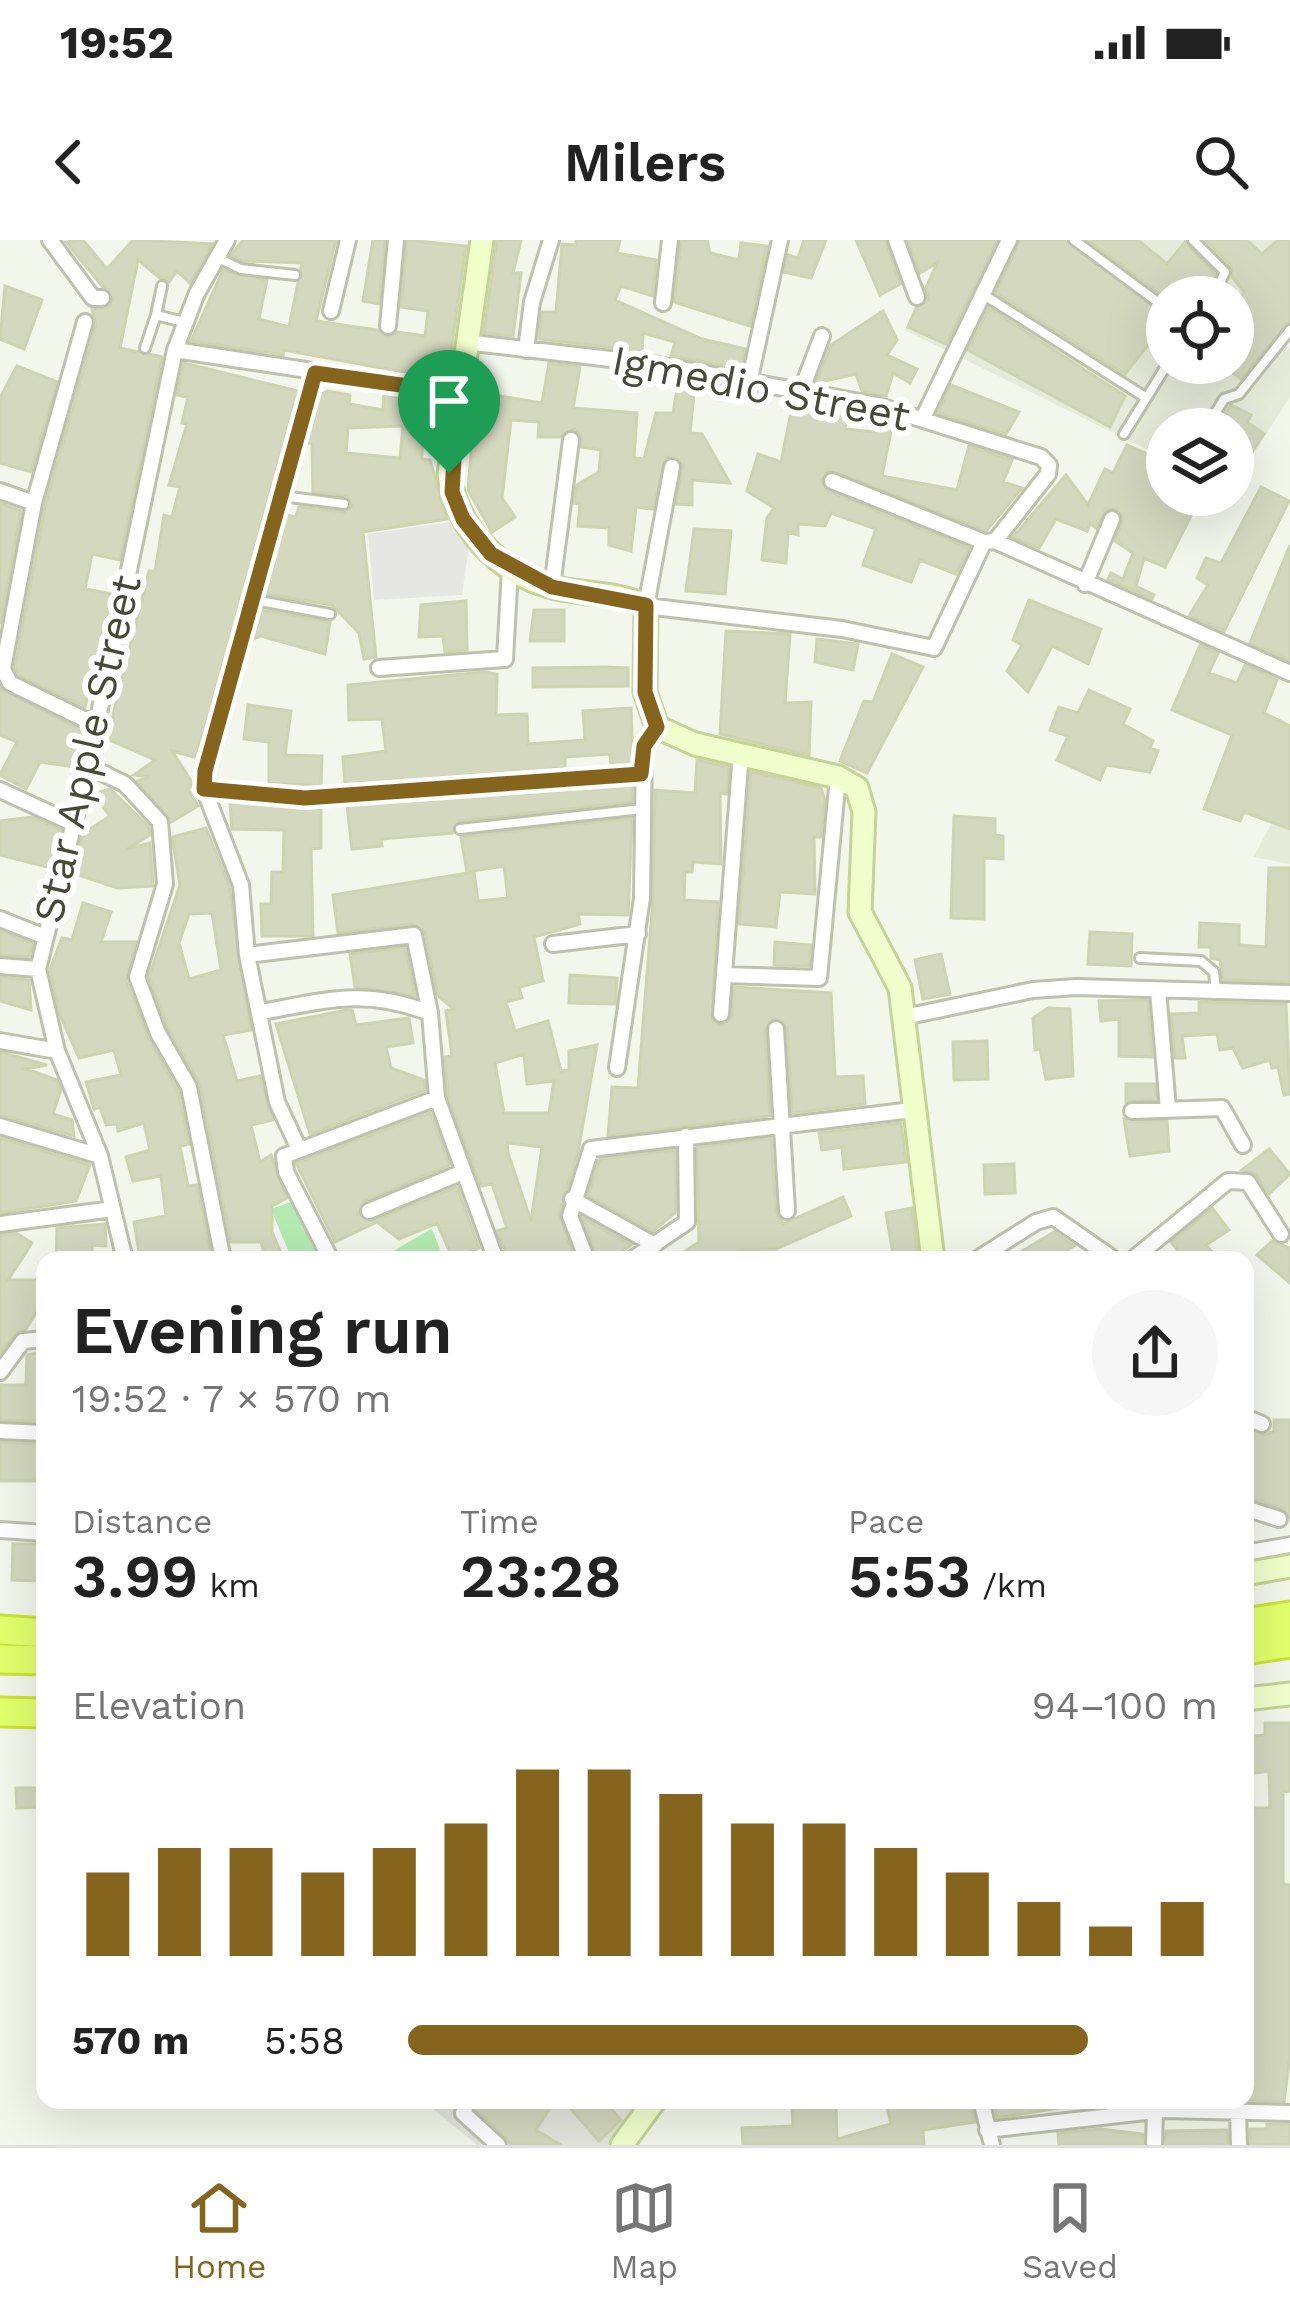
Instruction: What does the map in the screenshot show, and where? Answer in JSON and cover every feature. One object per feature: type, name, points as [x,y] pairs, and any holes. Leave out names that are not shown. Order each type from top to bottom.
[{"type":"highway","points":[[1254,1622],[1290,1616]]},
{"type":"highway","points":[[0,1630],[36,1632]]},
{"type":"highway","points":[[1254,1649],[1290,1643]]},
{"type":"highway","points":[[0,1659],[36,1660]]},
{"type":"highway","points":[[0,1693],[36,1694]]},
{"type":"highway","points":[[0,1712],[36,1712]]},
{"type":"street","points":[[50,240],[93,298],[102,298]]},
{"type":"street","name":"Star Apple Street","points":[[123,1251],[100,1156],[57,1051],[38,969],[88,766],[176,350],[214,256],[227,240]]},
{"type":"street","points":[[331,310],[348,240]]},
{"type":"street","points":[[388,326],[396,240]]},
{"type":"street","points":[[482,240],[449,473],[455,506],[491,554],[510,569],[552,587],[646,605],[822,626],[934,648],[989,541]]},
{"type":"street","points":[[526,350],[532,302],[551,240]]},
{"type":"street","points":[[663,303],[670,240]]},
{"type":"street","points":[[749,383],[780,240]]},
{"type":"street","points":[[896,240],[917,297]]},
{"type":"street","points":[[923,418],[1009,240]]},
{"type":"street","points":[[86,322],[34,503],[4,678],[95,725]]},
{"type":"street","points":[[800,394],[823,336]]},
{"type":"street","name":"Igmedio Street","points":[[465,342],[652,364],[749,383],[923,418],[1041,457],[1049,465],[989,541]]},
{"type":"street","points":[[176,350],[458,393]]},
{"type":"street","points":[[298,1147],[277,1102],[247,956],[241,885],[204,789],[205,771],[315,373]]},
{"type":"street","points":[[552,587],[571,440]]},
{"type":"street","points":[[672,467],[646,605],[645,692],[657,727],[694,744],[838,777],[857,788],[863,799],[860,912],[900,988],[932,1251]]},
{"type":"street","points":[[832,481],[989,541],[1290,673]]},
{"type":"street","points":[[0,491],[34,503]]},
{"type":"street","points":[[1085,584],[1112,519]]},
{"type":"street","points":[[379,668],[505,659],[510,569]]},
{"type":"street","points":[[617,1067],[638,934],[644,746],[657,727]]},
{"type":"street","points":[[722,1014],[741,752]]},
{"type":"street","points":[[88,766],[125,784],[160,822],[165,884],[137,977],[158,1033],[189,1087],[221,1251]]},
{"type":"street","points":[[204,789],[305,798],[641,774]]},
{"type":"street","points":[[725,975],[819,978],[838,777]]},
{"type":"street","points":[[0,790],[74,824]]},
{"type":"street","points":[[0,919],[44,936]]},
{"type":"street","points":[[553,944],[638,934]]},
{"type":"street","points":[[247,956],[414,935],[430,1013],[437,1098],[493,1251]]},
{"type":"street","points":[[0,965],[38,969]]},
{"type":"street","points":[[904,1017],[1033,990],[1290,993]]},
{"type":"street","points":[[1158,990],[1168,1109]]},
{"type":"street","points":[[261,1012],[378,995],[430,1013]]},
{"type":"street","points":[[776,1029],[787,1210]]},
{"type":"street","points":[[0,1041],[57,1051]]},
{"type":"street","points":[[326,1251],[283,1165],[284,1156],[437,1098]]},
{"type":"street","points":[[1132,1111],[1222,1108],[1243,1145]]},
{"type":"street","points":[[583,1251],[572,1225],[572,1199],[591,1149],[912,1110]]},
{"type":"street","points":[[0,1126],[100,1156]]},
{"type":"street","points":[[646,1251],[687,1222],[686,1136]]},
{"type":"street","points":[[369,1211],[463,1172]]},
{"type":"street","points":[[1143,1251],[1228,1181],[1239,1178],[1248,1182],[1281,1234]]},
{"type":"street","points":[[572,1199],[655,1245]]},
{"type":"street","points":[[0,1224],[113,1209]]},
{"type":"street","points":[[990,1251],[1036,1222],[1053,1217],[1101,1251]]},
{"type":"street","points":[[0,1372],[23,1341],[36,1340]]},
{"type":"street","points":[[1254,1421],[1262,1424]]},
{"type":"street","points":[[0,1431],[36,1433]]},
{"type":"street","points":[[1254,1511],[1279,1520]]},
{"type":"street","points":[[0,1531],[36,1533]]},
{"type":"street","points":[[1254,1551],[1290,1545]]},
{"type":"street","points":[[1254,1572],[1290,1566]]},
{"type":"street","points":[[1254,1699],[1289,1697]]},
{"type":"street","points":[[468,2109],[467,2120],[498,2145]]},
{"type":"street","points":[[622,2145],[648,2109]]},
{"type":"street","points":[[989,2137],[1164,2109]]},
{"type":"street","points":[[1225,2109],[1290,2113]]},
{"type":"street","points":[[1154,2145],[1155,2110]]},
{"type":"street","points":[[1238,2111],[1239,2145]]},
{"type":"lane","points":[[1074,240],[1146,293]]},
{"type":"lane","points":[[1192,240],[1225,272],[1223,276]]},
{"type":"lane","points":[[214,256],[241,269],[295,275]]},
{"type":"lane","points":[[145,348],[162,286]]},
{"type":"lane","points":[[982,294],[1144,397]]},
{"type":"lane","points":[[156,315],[186,322]]},
{"type":"lane","points":[[1219,408],[1224,399],[1239,394],[1290,330]]},
{"type":"lane","points":[[1124,434],[1153,384]]},
{"type":"lane","points":[[282,496],[344,504]]},
{"type":"lane","points":[[254,600],[330,614]]},
{"type":"lane","points":[[460,829],[642,809]]},
{"type":"lane","points":[[1140,958],[1201,961],[1214,972],[1216,991]]},
{"type":"shaded area","points":[[951,240],[1290,240],[1290,327],[1277,337],[1290,349],[1290,397],[1254,453],[1254,408],[1146,408],[1146,449],[905,330]]},
{"type":"shaded area","points":[[450,522],[469,546],[462,595],[374,600],[368,534]]},
{"type":"shaded area","points":[[1290,791],[1290,864],[1253,857]]},
{"type":"shaded area","points":[[433,2109],[633,2109],[615,2145],[477,2145]]},
{"type":"green space","points":[[307,1196],[327,1251],[288,1251],[271,1209]]},
{"type":"green space","points":[[431,1229],[441,1251],[393,1251]]},
{"type":"building","points":[[83,240],[107,269],[133,240],[212,244],[190,283],[177,271],[169,282],[138,260],[120,348],[162,357],[120,560],[92,554],[85,589],[112,594],[85,707],[18,675],[15,667],[45,506],[96,325],[92,309],[107,308],[113,299],[66,242]]},
{"type":"building","points":[[243,240],[336,240],[316,321],[377,330],[388,337],[397,332],[425,336],[428,311],[401,307],[407,240],[466,246],[447,380],[284,350],[283,355],[191,341],[223,270],[267,280],[259,319],[289,327],[302,263],[243,261],[231,255]]},
{"type":"building","points":[[373,240],[385,240],[379,304],[363,301]]},
{"type":"building","points":[[497,240],[521,240],[513,273],[521,273],[513,336],[484,333]]},
{"type":"building","points":[[576,240],[620,240],[617,253],[656,260],[653,296],[621,286],[615,300],[702,339],[745,349],[741,369],[671,356],[675,342],[643,333],[642,351],[539,339],[542,312],[556,312],[562,244],[576,245]]},
{"type":"building","points":[[681,240],[707,240],[710,253],[739,260],[741,243],[767,246],[750,326],[674,302]]},
{"type":"building","points":[[804,240],[826,240],[811,278],[784,272],[788,255],[798,258]]},
{"type":"building","points":[[856,240],[885,240],[900,284],[880,295]]},
{"type":"building","points":[[908,240],[997,240],[946,344],[908,327],[916,308],[928,300],[926,288],[937,263],[920,273]]},
{"type":"building","points":[[1020,240],[1066,240],[1146,301],[1146,348],[1125,374],[996,293]]},
{"type":"building","points":[[1088,240],[1138,240],[1167,264],[1185,242],[1215,274],[1146,276],[1146,283]]},
{"type":"building","points":[[1205,240],[1247,240],[1262,254],[1278,240],[1290,240],[1290,322],[1254,364],[1254,276],[1232,276],[1231,266]]},
{"type":"building","points":[[5,286],[42,300],[24,349],[0,339]]},
{"type":"building","points":[[989,308],[1125,396],[1110,427],[968,350]]},
{"type":"building","points":[[883,311],[897,340],[887,355],[917,369],[910,383],[893,373],[886,396],[862,391],[856,374],[816,383],[831,345]]},
{"type":"building","points":[[184,363],[298,391],[206,724],[194,757],[172,751],[193,784],[188,789],[198,806],[171,822],[137,781],[150,777],[134,775],[155,760],[107,739],[149,571],[155,572],[164,515],[172,517],[180,487],[169,485],[187,424],[182,423],[188,397],[177,395]]},
{"type":"building","points":[[549,363],[580,367],[573,408],[637,413],[634,458],[644,459],[656,413],[673,413],[677,389],[694,394],[690,433],[702,434],[730,483],[692,480],[692,505],[676,504],[683,464],[667,457],[653,509],[636,507],[631,551],[609,545],[609,528],[578,526],[580,504],[574,503],[577,485],[599,472],[601,450],[581,447],[581,435],[574,429],[560,437],[538,437],[539,422],[511,420],[502,498],[515,517],[492,532],[468,490],[476,392],[542,403]]},
{"type":"building","points":[[17,366],[57,382],[31,472],[0,463],[0,398]]},
{"type":"building","points":[[951,385],[1019,412],[1006,434],[938,413]]},
{"type":"building","points":[[327,391],[350,395],[349,404],[383,410],[384,393],[423,399],[422,459],[430,460],[447,519],[363,532],[376,657],[364,659],[359,633],[332,605],[266,594],[287,515],[296,517],[299,507],[344,512],[352,506],[346,496],[313,492],[312,444],[307,443],[320,396]],"holes":[[[403,426],[400,458],[346,453],[348,428]]]},
{"type":"building","points":[[793,402],[847,413],[845,429],[874,432],[877,419],[893,422],[882,476],[957,490],[969,446],[1012,460],[1003,482],[1022,488],[986,531],[829,470],[821,481],[828,491],[969,548],[956,574],[920,560],[911,582],[863,565],[876,529],[831,513],[825,526],[798,524],[798,535],[788,532],[786,563],[762,560],[767,518],[774,508],[747,491],[758,454],[781,462]]},
{"type":"building","points":[[1254,427],[1264,434],[1254,449]]},
{"type":"building","points":[[1127,445],[1146,453],[1146,516],[1191,516],[1165,567],[1144,558],[1136,586],[1154,595],[1152,599],[1108,579],[1111,573],[1123,579],[1133,553],[1115,541],[1123,519],[1117,509],[1106,509],[1096,528],[1090,523],[1087,531],[1056,519],[1039,548],[1013,537],[1066,475],[1088,505],[1105,469],[1113,473]]},
{"type":"building","points":[[1261,487],[1289,501],[1224,631],[1189,616],[1208,585],[1197,578],[1206,558],[1221,563],[1246,516],[1254,516],[1254,500]]},
{"type":"building","points":[[0,503],[21,511],[0,624]]},
{"type":"building","points":[[694,529],[731,531],[725,594],[686,591]]},
{"type":"building","points":[[1290,545],[1290,661],[1250,643]]},
{"type":"building","points":[[1029,600],[1101,629],[1088,664],[1052,646],[1028,692],[1007,671],[1022,645],[1013,640]]},
{"type":"building","points":[[466,601],[467,650],[445,652],[443,636],[419,637],[421,605]]},
{"type":"building","points":[[261,610],[330,622],[325,654],[261,636],[253,639]]},
{"type":"building","points":[[534,610],[564,610],[564,641],[530,641]]},
{"type":"building","points":[[726,631],[790,634],[785,703],[811,702],[809,755],[720,734]]},
{"type":"building","points":[[817,639],[858,644],[853,670],[815,662]]},
{"type":"building","points":[[1200,645],[1218,653],[1209,673],[1237,683],[1245,665],[1277,680],[1264,713],[1290,726],[1290,829],[1244,812],[1240,821],[1204,809],[1232,735],[1172,710]]},
{"type":"building","points":[[892,654],[923,667],[867,773],[840,761],[864,701],[873,702]]},
{"type":"building","points":[[533,668],[628,668],[628,686],[533,687]]},
{"type":"building","points":[[497,674],[496,715],[527,714],[528,744],[585,740],[583,711],[631,708],[633,763],[611,765],[610,754],[565,757],[565,768],[345,784],[343,757],[386,751],[382,719],[349,720],[348,685]]},
{"type":"building","points":[[0,688],[84,732],[76,767],[40,762],[26,789],[0,775],[17,742],[0,735]]},
{"type":"building","points":[[1089,690],[1130,709],[1123,724],[1153,741],[1150,748],[1158,751],[1150,772],[1106,765],[1100,780],[1057,760],[1068,736],[1050,730],[1059,707],[1078,713]]},
{"type":"building","points":[[248,705],[291,711],[285,755],[322,756],[321,786],[269,783],[269,742],[244,739]]},
{"type":"building","points":[[697,760],[729,767],[727,794],[720,793],[721,864],[693,862],[692,872],[685,872],[684,900],[718,902],[712,1020],[721,1025],[731,1019],[734,987],[831,993],[835,1077],[863,1076],[865,1104],[792,1113],[787,1027],[774,1018],[765,1030],[770,1116],[608,1136],[612,1087],[638,1088],[653,898],[655,790],[695,793]]},
{"type":"building","points":[[751,772],[821,788],[825,800],[821,837],[814,837],[815,894],[780,892],[776,927],[739,924]]},
{"type":"building","points":[[632,786],[632,802],[459,821],[453,833],[381,839],[382,846],[352,849],[347,806]]},
{"type":"building","points":[[110,789],[149,827],[150,835],[127,849],[150,843],[153,886],[117,888],[73,873],[83,834],[110,816],[93,794]]},
{"type":"building","points":[[230,803],[321,808],[321,848],[311,849],[313,936],[262,936],[261,904],[271,904],[272,872],[283,872],[284,830],[232,829]]},
{"type":"building","points":[[954,816],[995,819],[995,835],[1003,836],[1003,859],[984,858],[984,919],[951,918]]},
{"type":"building","points":[[32,817],[61,830],[51,868],[0,855],[0,821]]},
{"type":"building","points":[[632,818],[628,915],[578,914],[580,924],[534,937],[543,981],[519,987],[522,998],[506,1002],[515,1031],[548,1021],[561,1071],[569,1070],[569,1051],[597,1045],[578,1152],[559,1214],[572,1251],[505,1251],[497,1231],[507,1228],[492,1184],[481,1186],[448,1096],[445,1057],[452,1056],[446,1011],[454,1009],[438,996],[425,932],[413,924],[338,933],[333,895],[474,872],[478,901],[508,898],[504,866],[467,872],[461,837]],"holes":[[[524,1054],[527,1084],[554,1081],[549,1113],[504,1113],[495,1063]],[[507,1143],[542,1147],[531,1221]]]},
{"type":"building","points":[[206,828],[229,885],[251,1030],[223,1035],[237,1081],[260,1076],[273,1120],[251,1125],[260,1162],[271,1155],[287,1198],[272,1206],[272,1232],[280,1251],[264,1251],[261,1242],[231,1242],[200,1084],[168,1028],[149,977],[180,885],[172,837]],"holes":[[[212,913],[221,970],[189,979],[179,943],[189,914]]]},
{"type":"building","points":[[1269,868],[1290,868],[1290,982],[1223,980],[1220,960],[1211,958],[1211,947],[1199,947],[1200,923],[1239,925],[1239,945],[1266,947]]},
{"type":"building","points":[[83,903],[111,912],[101,942],[136,942],[126,981],[148,1037],[178,1091],[189,1144],[180,1146],[188,1186],[197,1185],[210,1251],[139,1251],[134,1222],[166,1216],[161,1176],[133,1181],[126,1157],[150,1150],[144,1123],[118,1131],[117,1124],[106,1125],[100,1107],[94,1109],[86,1082],[121,1075],[114,1050],[79,1058],[60,1015],[50,969],[62,938],[72,940]]},
{"type":"building","points":[[0,931],[33,944],[29,957],[0,955]]},
{"type":"building","points":[[1090,932],[1132,934],[1131,966],[1088,964]]},
{"type":"building","points":[[775,942],[811,945],[809,966],[774,965]]},
{"type":"building","points":[[405,947],[415,996],[355,987],[350,954]]},
{"type":"building","points":[[941,954],[950,994],[923,999],[915,960]]},
{"type":"building","points":[[570,975],[617,978],[615,1004],[569,1003]]},
{"type":"building","points":[[0,977],[29,980],[31,1010],[0,1001]]},
{"type":"building","points":[[1148,1000],[1152,1057],[1119,1056],[1119,1019],[1101,1021],[1099,1001]]},
{"type":"building","points":[[1199,1002],[1286,1004],[1290,1094],[1284,1095],[1278,1067],[1272,1068],[1270,1060],[1243,1068],[1233,1048],[1220,1050],[1217,1034],[1182,1036],[1185,1058],[1175,1058],[1171,1014],[1199,1013]]},
{"type":"building","points":[[1048,1008],[1070,1009],[1073,1076],[1046,1079],[1040,1049],[1035,1050],[1033,1018]]},
{"type":"building","points":[[352,1010],[356,1025],[409,1018],[413,1043],[386,1047],[391,1068],[424,1080],[425,1090],[310,1134],[276,1024]]},
{"type":"building","points":[[987,1041],[988,1079],[954,1080],[953,1042]]},
{"type":"building","points":[[0,1052],[47,1065],[26,1069],[57,1080],[61,1089],[53,1114],[72,1120],[74,1136],[0,1115]]},
{"type":"building","points":[[1126,1084],[1155,1084],[1156,1099],[1126,1102]]},
{"type":"building","points":[[430,1113],[450,1165],[365,1201],[358,1214],[373,1221],[457,1187],[479,1248],[449,1251],[437,1223],[399,1239],[377,1222],[335,1242],[296,1163]]},
{"type":"building","points":[[1124,1119],[1167,1121],[1169,1151],[1130,1156]]},
{"type":"building","points":[[901,1123],[906,1162],[844,1169],[842,1147],[822,1150],[819,1133]]},
{"type":"building","points":[[0,1138],[90,1165],[76,1201],[0,1213]]},
{"type":"building","points":[[771,1138],[776,1212],[783,1224],[843,1197],[851,1216],[776,1249],[686,1251],[699,1242],[697,1147]]},
{"type":"building","points":[[1269,1149],[1290,1174],[1269,1194],[1255,1173],[1242,1170]]},
{"type":"building","points":[[675,1150],[676,1212],[653,1231],[588,1195],[600,1159]]},
{"type":"building","points":[[1014,1164],[1015,1193],[985,1194],[984,1165]]},
{"type":"building","points":[[912,1208],[917,1251],[892,1251],[886,1213]]},
{"type":"building","points":[[1212,1208],[1229,1230],[1206,1245],[1211,1251],[1178,1251],[1171,1242]]},
{"type":"building","points":[[583,1218],[631,1245],[623,1251],[595,1251]]},
{"type":"building","points":[[105,1224],[106,1246],[56,1251],[57,1228]]},
{"type":"building","points":[[1054,1232],[1074,1246],[1065,1251],[1022,1251]]},
{"type":"building","points":[[16,1233],[32,1243],[8,1280],[36,1280],[36,1313],[0,1353],[0,1235]]},
{"type":"building","points":[[1272,1241],[1290,1248],[1290,1283],[1257,1255]]},
{"type":"building","points":[[36,1353],[36,1422],[0,1420],[0,1385],[26,1385],[27,1355]]},
{"type":"building","points":[[1274,1420],[1290,1420],[1290,1517],[1282,1508],[1254,1500],[1254,1432],[1265,1435],[1274,1431]]},
{"type":"building","points":[[0,1442],[36,1444],[36,1481],[0,1481]]},
{"type":"building","points":[[13,1544],[36,1544],[36,1581],[12,1580]]},
{"type":"building","points":[[1265,1723],[1290,1723],[1290,1791],[1283,1792],[1283,1884],[1290,1885],[1290,2054],[1284,2102],[1254,2101],[1254,1808],[1270,1808],[1269,1771],[1254,1773],[1254,1736],[1265,1735]]},
{"type":"building","points":[[16,1788],[36,1788],[36,1807],[17,1808]]},
{"type":"building","points":[[549,2109],[536,2130],[561,2145],[512,2145],[476,2110]]},
{"type":"building","points":[[571,2109],[611,2109],[621,2120],[599,2141]]},
{"type":"building","points":[[792,2109],[836,2109],[837,2139],[891,2124],[887,2109],[972,2109],[975,2122],[923,2130],[924,2145],[743,2145],[742,2128],[793,2126]]},
{"type":"building","points":[[995,2109],[1053,2109],[997,2118]]},
{"type":"building","points":[[1267,2124],[1290,2124],[1290,2145],[1250,2145],[1250,2129],[1267,2129]]},
{"type":"building","points":[[1100,2129],[1143,2134],[1143,2145],[1059,2145],[1058,2133]]},
{"type":"building","points":[[1227,2130],[1228,2145],[1165,2145],[1166,2131]]},
{"type":"route","points":[[315,373],[458,393],[449,473],[455,506],[463,519],[510,569],[552,587],[630,598],[646,605],[645,692],[657,727],[644,746],[641,774],[305,798],[204,789],[229,681],[315,373]]}]
